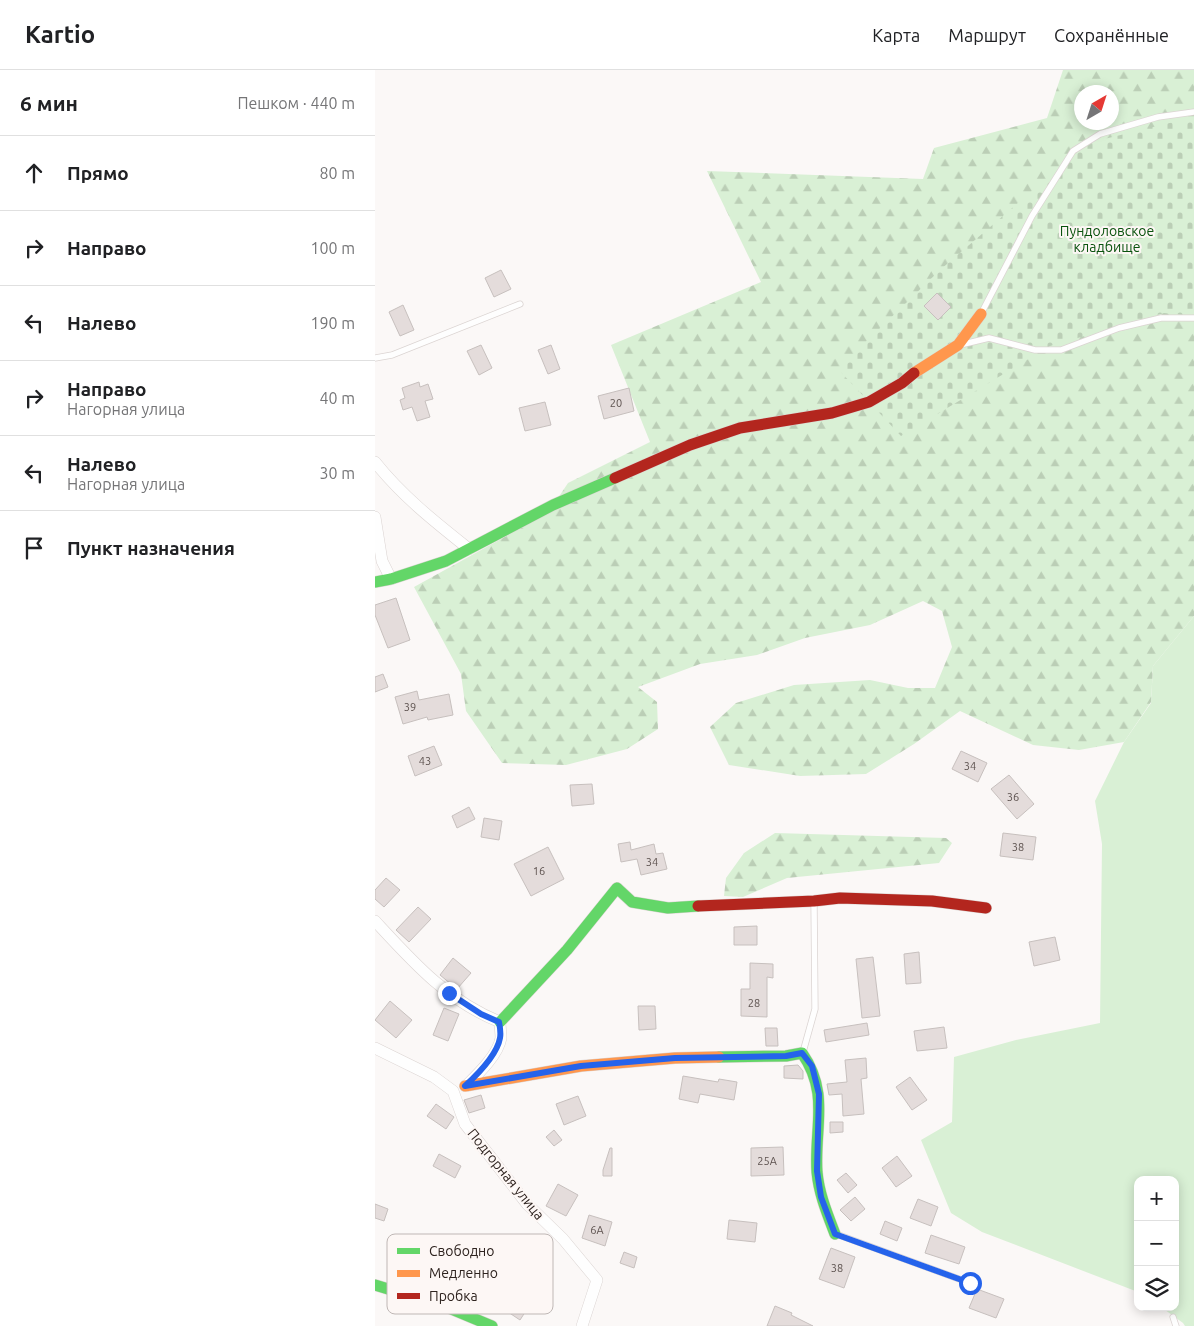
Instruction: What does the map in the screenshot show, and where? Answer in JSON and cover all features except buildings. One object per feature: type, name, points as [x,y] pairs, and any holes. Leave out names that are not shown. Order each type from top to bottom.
[{"type":"street","points":[[375,582],[391,579],[446,561],[553,505],[690,445],[740,428],[833,413],[869,402],[902,383],[922,367],[958,345],[981,314]]},
{"type":"street","points":[[375,462],[392,483],[428,516],[469,549]]},
{"type":"street","points":[[375,516],[382,561],[391,579]]},
{"type":"street","points":[[465,1086],[481,1072],[497,1048],[501,1037],[499,1022],[593,922],[617,888],[632,902],[668,908],[720,904],[814,901],[839,898],[932,902],[986,908]]},
{"type":"street","points":[[375,920],[425,975],[481,1014],[499,1022]]},
{"type":"street","points":[[375,1048],[434,1077],[453,1091],[465,1086],[581,1066],[675,1058],[786,1056],[802,1053],[812,1066],[819,1094],[817,1171],[821,1197],[835,1234]]},
{"type":"street","name":"Подгорная улица","points":[[453,1091],[465,1124],[527,1204],[563,1239],[597,1280],[582,1326]]},
{"type":"street","points":[[375,1285],[387,1289]]},
{"type":"street","points":[[463,1314],[492,1326]]},
{"type":"lane","points":[[981,314],[1031,216],[1073,150],[1101,134],[1158,116],[1194,112]]},
{"type":"lane","points":[[375,358],[392,354],[519,304]]},
{"type":"lane","points":[[958,345],[989,338],[1035,350],[1061,350],[1119,328],[1161,318],[1194,318]]},
{"type":"lane","points":[[802,1053],[815,1009],[814,901]]},
{"type":"lane","points":[[835,1234],[970,1283]]},
{"type":"lane","points":[[1173,1317],[1177,1326]]},
{"type":"green space","points":[[1063,70],[1194,70],[1194,616],[1153,666],[1151,702],[1124,742],[1079,750],[1033,745],[960,711],[914,744],[866,774],[800,776],[729,765],[710,727],[736,703],[794,685],[870,680],[908,688],[935,688],[952,647],[942,611],[923,601],[870,625],[805,638],[757,655],[700,664],[638,687],[657,702],[658,729],[627,749],[566,765],[502,763],[466,711],[461,674],[414,587],[548,513],[568,483],[650,442],[611,345],[761,282],[707,171],[923,179],[934,148],[1047,118]]},
{"type":"green space","name":"Пундоловское кладбище","points":[[1194,117],[1194,316],[1164,313],[1050,346],[901,436],[838,369],[940,270],[1088,143]]},
{"type":"green space","points":[[1194,616],[1194,1326],[1185,1326],[1166,1311],[1179,1311],[1179,1176],[1134,1176],[1134,1290],[982,1232],[951,1213],[921,1140],[952,1122],[954,1057],[1016,1040],[1100,1023],[1102,844],[1095,801],[1124,742],[1151,703],[1153,666]]},
{"type":"green space","points":[[775,833],[946,838],[952,843],[939,863],[787,878],[743,897],[724,896],[726,878],[744,853]]},
{"type":"traffic: fast","points":[[375,582],[391,579],[446,561],[553,505],[615,478]]},
{"type":"traffic: fast","points":[[500,1022],[567,950],[617,888],[632,902],[668,908],[698,906]]},
{"type":"traffic: fast","points":[[719,1057],[786,1056],[802,1053],[811,1068],[816,1082],[819,1111],[817,1172],[824,1203],[835,1234]]},
{"type":"traffic: fast","points":[[375,1285],[387,1289]]},
{"type":"traffic: fast","points":[[463,1314],[492,1326]]},
{"type":"traffic: slow","points":[[914,373],[958,345],[981,314]]},
{"type":"traffic: slow","points":[[465,1086],[581,1066],[675,1058],[719,1057]]},
{"type":"traffic: jam","points":[[615,478],[690,445],[740,428],[832,413],[869,402],[902,383],[914,373]]},
{"type":"traffic: jam","points":[[698,906],[814,901],[840,898],[932,901],[986,908]]},
{"type":"route","points":[[449,993],[481,1014],[499,1022],[501,1037],[497,1048],[481,1072],[465,1086],[581,1066],[675,1058],[786,1056],[802,1053],[812,1066],[819,1094],[817,1171],[821,1197],[835,1234],[970,1283]]}]
